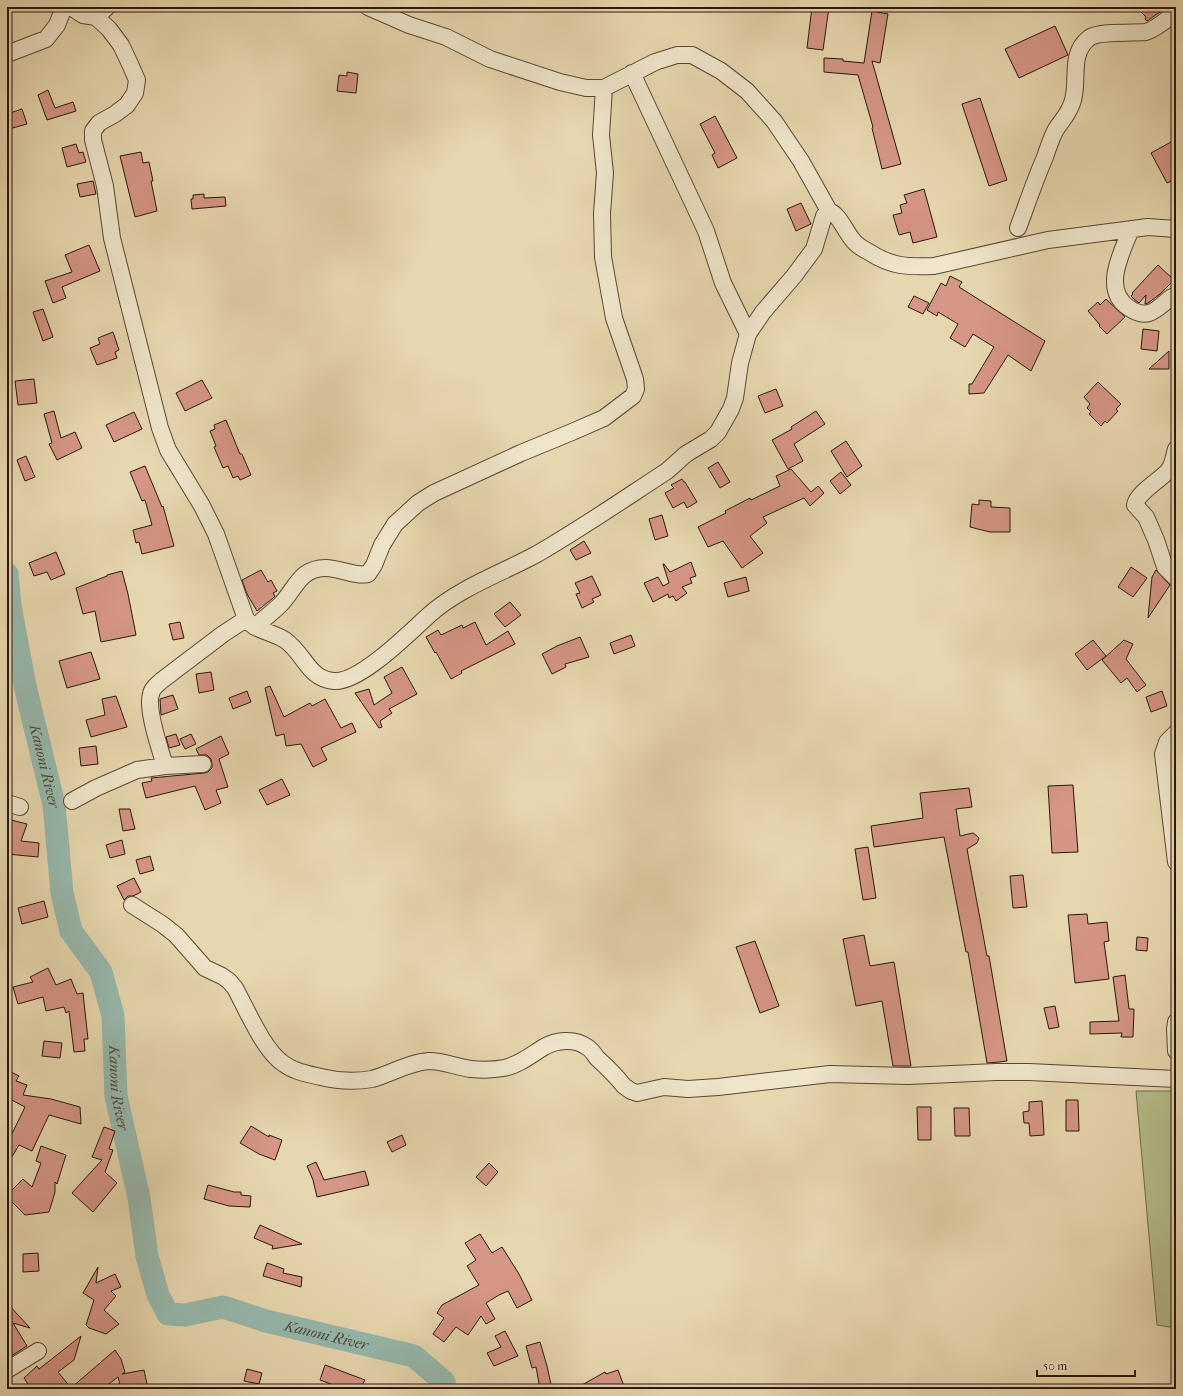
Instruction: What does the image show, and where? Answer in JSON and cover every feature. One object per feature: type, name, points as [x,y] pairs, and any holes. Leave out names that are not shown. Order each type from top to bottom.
[{"type":"street","points":[[7,54],[46,39],[57,25],[64,7]]},
{"type":"street","points":[[71,7],[83,15],[101,12],[121,45],[137,80],[135,93],[127,105],[99,123],[93,131],[93,140],[104,186],[112,238],[160,428],[168,450],[202,506],[216,534],[250,623],[285,640],[301,655],[309,668],[323,679],[336,681],[346,679],[363,670],[398,644],[433,611],[448,601],[464,591],[537,554],[590,522],[667,471],[694,448],[711,439],[718,432],[731,409],[735,398],[740,363],[748,334],[763,312],[794,276],[814,249],[824,216],[828,211]]},
{"type":"street","points":[[368,7],[409,26],[446,37],[490,59],[560,82],[586,88],[604,88],[655,62],[677,55],[692,55],[721,71],[747,91],[774,121],[801,161],[828,211],[834,213],[852,239],[861,248],[886,262],[916,267],[934,266],[1048,240],[1148,226],[1176,229]]},
{"type":"street","points":[[1018,228],[1034,182],[1056,131],[1067,115],[1073,99],[1076,79],[1075,63],[1079,49],[1091,36],[1100,34],[1146,32],[1157,27],[1176,12]]},
{"type":"street","points":[[632,73],[706,231],[723,283],[748,334]]},
{"type":"street","points":[[165,766],[151,711],[150,696],[152,691],[161,681],[223,634],[250,623],[280,605],[300,578],[312,569],[326,568],[344,570],[362,575],[368,574],[374,565],[382,545],[395,524],[418,502],[434,493],[521,453],[604,418],[633,396],[636,389],[635,379],[614,318],[603,257],[602,213],[605,173],[601,134],[604,88]]},
{"type":"street","points":[[1131,229],[1115,274],[1116,292],[1122,304],[1136,313],[1150,313],[1172,297],[1176,298]]},
{"type":"street","points":[[1176,449],[1172,464],[1168,470],[1136,500],[1135,505],[1146,517],[1165,567],[1176,578]]},
{"type":"street","points":[[1176,733],[1166,742],[1163,754],[1176,862]]},
{"type":"street","points":[[72,802],[96,788],[137,770],[165,766],[204,764]]},
{"type":"street","points":[[132,905],[176,934],[205,968],[229,981],[236,988],[273,1055],[283,1064],[303,1073],[324,1078],[363,1081],[380,1077],[408,1065],[429,1061],[448,1063],[470,1069],[492,1070],[508,1067],[524,1060],[545,1046],[559,1041],[578,1043],[587,1046],[624,1086],[637,1093],[664,1087],[688,1089],[718,1087],[830,1074],[908,1076],[1029,1072],[1176,1079]]},
{"type":"street","points":[[1176,1022],[1176,1050]]},
{"type":"street","points":[[7,1370],[38,1351]]},
{"type":"green space","points":[[1136,1091],[1176,1091],[1176,1328],[1157,1325]]},
{"type":"building","points":[[812,7],[829,7],[823,50],[807,48]]},
{"type":"building","points":[[1136,7],[1167,7],[1147,21],[1145,19],[1146,17]]},
{"type":"building","points":[[872,11],[888,14],[880,63],[872,61],[901,164],[882,169],[873,127],[858,75],[824,72],[824,58],[843,59],[843,61],[864,63]]},
{"type":"building","points":[[1055,26],[1068,55],[1019,78],[1005,49]]},
{"type":"building","points":[[347,72],[358,74],[356,93],[337,91],[339,75],[347,76]]},
{"type":"building","points":[[48,90],[55,108],[73,102],[76,111],[47,120],[38,95]]},
{"type":"building","points":[[980,98],[1007,180],[989,186],[962,104]]},
{"type":"building","points":[[22,109],[27,124],[9,129],[7,124],[7,114]]},
{"type":"building","points":[[715,116],[737,158],[718,168],[712,155],[715,153],[700,124]]},
{"type":"building","points":[[1171,142],[1176,151],[1176,179],[1167,183],[1151,153]]},
{"type":"building","points":[[76,144],[79,153],[83,152],[86,162],[67,167],[62,148]]},
{"type":"building","points":[[141,152],[143,163],[149,162],[157,211],[135,217],[120,156]]},
{"type":"building","points":[[93,181],[96,194],[80,197],[77,184]]},
{"type":"building","points":[[924,189],[937,237],[913,243],[910,232],[899,235],[893,215],[902,213],[900,205],[907,203],[904,195]]},
{"type":"building","points":[[204,194],[204,198],[225,197],[226,206],[192,209],[191,199],[193,199],[193,195]]},
{"type":"building","points":[[801,203],[811,224],[796,231],[787,209]]},
{"type":"building","points":[[89,245],[100,271],[62,287],[66,298],[53,303],[45,281],[72,272],[65,255]]},
{"type":"building","points":[[1158,265],[1174,280],[1160,294],[1148,303],[1145,304],[1146,295],[1139,303],[1131,296],[1133,294],[1132,293]]},
{"type":"building","points":[[950,276],[962,282],[959,287],[1045,341],[1031,371],[1008,355],[984,393],[969,394],[969,384],[972,384],[994,347],[973,334],[965,347],[950,338],[958,324],[938,312],[937,316],[927,310],[941,283],[946,286]]},
{"type":"building","points":[[914,296],[929,303],[923,314],[908,307]]},
{"type":"building","points":[[1106,299],[1125,317],[1107,334],[1088,311],[1098,302],[1100,305]]},
{"type":"building","points":[[43,309],[53,337],[43,341],[33,312]]},
{"type":"building","points":[[1143,329],[1159,331],[1157,351],[1141,349]]},
{"type":"building","points":[[113,332],[119,350],[115,352],[117,358],[97,365],[90,348],[100,344],[98,338]]},
{"type":"building","points":[[1169,351],[1169,369],[1149,369]]},
{"type":"building","points":[[34,379],[37,403],[18,405],[15,381]]},
{"type":"building","points":[[202,380],[212,398],[185,411],[176,393]]},
{"type":"building","points":[[1098,382],[1121,404],[1116,409],[1118,411],[1107,423],[1105,421],[1101,426],[1089,414],[1091,412],[1087,408],[1090,404],[1084,397]]},
{"type":"building","points":[[776,389],[783,406],[765,413],[758,396]]},
{"type":"building","points":[[54,411],[61,438],[75,432],[82,448],[57,460],[49,444],[52,443],[44,414]]},
{"type":"building","points":[[816,411],[825,424],[794,444],[803,461],[788,469],[772,440],[792,429],[791,427]]},
{"type":"building","points":[[134,412],[142,429],[114,442],[106,425]]},
{"type":"building","points":[[226,420],[240,454],[242,454],[251,475],[240,480],[238,476],[233,478],[228,466],[223,468],[214,447],[216,446],[210,431],[215,429],[214,425]]},
{"type":"building","points":[[846,441],[862,466],[847,477],[831,451]]},
{"type":"building","points":[[26,456],[35,477],[25,481],[17,460]]},
{"type":"building","points":[[718,462],[730,482],[720,488],[708,468]]},
{"type":"building","points":[[145,466],[162,507],[163,506],[174,546],[142,554],[139,542],[136,543],[133,530],[152,525],[145,500],[142,501],[130,472]]},
{"type":"building","points":[[791,469],[811,492],[818,486],[824,493],[810,506],[804,498],[763,517],[767,523],[750,536],[763,553],[742,568],[723,541],[708,547],[698,527],[726,513],[725,511],[750,498],[751,500],[780,486],[776,476]]},
{"type":"building","points":[[841,472],[851,485],[840,494],[830,481]]},
{"type":"building","points":[[682,479],[697,502],[687,508],[684,502],[673,508],[665,493],[674,488],[671,485]]},
{"type":"building","points":[[979,500],[991,501],[991,507],[1010,508],[1010,532],[990,532],[970,527],[972,504],[979,505]]},
{"type":"building","points":[[662,515],[668,536],[655,540],[649,519]]},
{"type":"building","points":[[584,541],[591,553],[576,560],[570,550]]},
{"type":"building","points":[[56,552],[65,574],[51,580],[47,572],[34,576],[29,563]]},
{"type":"building","points":[[691,562],[696,576],[690,578],[692,583],[682,587],[687,593],[676,601],[673,596],[669,598],[668,594],[653,602],[644,583],[658,577],[663,586],[669,583],[663,564],[670,572]]},
{"type":"building","points":[[1131,567],[1147,578],[1133,597],[1118,587]]},
{"type":"building","points":[[261,570],[268,582],[271,580],[277,591],[273,593],[275,596],[273,598],[257,611],[247,594],[242,580]]},
{"type":"building","points":[[1156,570],[1170,585],[1148,618],[1152,577]]},
{"type":"building","points":[[122,571],[136,635],[101,642],[95,611],[83,614],[76,588],[107,575]]},
{"type":"building","points":[[592,576],[601,595],[592,599],[594,602],[582,608],[576,594],[580,593],[575,583]]},
{"type":"building","points":[[746,577],[749,591],[728,597],[724,583]]},
{"type":"building","points":[[510,602],[521,615],[505,627],[494,614]]},
{"type":"building","points":[[180,622],[184,638],[173,640],[169,624]]},
{"type":"building","points":[[475,622],[486,645],[508,631],[515,644],[461,671],[462,673],[451,679],[426,637],[438,630],[441,635],[462,625],[463,628]]},
{"type":"building","points":[[631,635],[635,646],[614,654],[610,643]]},
{"type":"building","points":[[580,637],[589,657],[565,664],[566,667],[552,674],[542,654]]},
{"type":"building","points":[[1093,640],[1106,656],[1087,670],[1075,654]]},
{"type":"building","points":[[1124,640],[1133,644],[1126,659],[1146,685],[1137,692],[1127,678],[1121,683],[1102,660]]},
{"type":"building","points":[[91,652],[100,679],[67,688],[59,661]]},
{"type":"building","points":[[402,667],[417,694],[389,709],[392,713],[380,721],[382,727],[379,728],[355,693],[369,689],[374,705],[392,693],[384,677]]},
{"type":"building","points":[[211,672],[214,690],[199,693],[196,674]]},
{"type":"building","points":[[270,686],[284,717],[310,703],[312,706],[325,699],[341,728],[352,723],[356,732],[321,748],[327,760],[313,767],[301,744],[286,746],[284,734],[276,736],[265,688]]},
{"type":"building","points":[[247,691],[251,702],[233,709],[229,698]]},
{"type":"building","points":[[1162,691],[1167,706],[1151,712],[1146,697]]},
{"type":"building","points":[[173,695],[178,709],[161,715],[160,699]]},
{"type":"building","points":[[116,696],[127,727],[91,737],[86,720],[105,715],[102,699]]},
{"type":"building","points":[[176,734],[180,745],[169,748],[166,737]]},
{"type":"building","points":[[191,734],[196,744],[185,749],[180,739]]},
{"type":"building","points":[[221,736],[229,754],[219,759],[228,787],[216,790],[221,803],[205,810],[195,786],[146,798],[142,783],[152,781],[151,778],[208,772],[212,768],[211,759],[207,755],[199,755],[196,749]]},
{"type":"building","points":[[96,746],[98,764],[81,766],[79,748]]},
{"type":"building","points":[[282,779],[290,795],[267,805],[259,790]]},
{"type":"building","points":[[1073,785],[1078,852],[1052,853],[1048,786]]},
{"type":"building","points":[[969,788],[972,807],[956,809],[960,836],[973,833],[979,838],[977,843],[967,849],[987,956],[989,956],[1007,1061],[999,1062],[987,1063],[968,952],[966,952],[944,837],[874,847],[871,826],[923,818],[920,793]]},
{"type":"building","points":[[119,809],[130,809],[135,829],[123,831]]},
{"type":"building","points":[[7,819],[27,824],[21,841],[39,843],[38,857],[7,854]]},
{"type":"building","points":[[122,840],[125,854],[110,858],[106,845]]},
{"type":"building","points":[[868,847],[876,898],[863,900],[855,849]]},
{"type":"building","points":[[150,856],[154,870],[140,874],[136,860]]},
{"type":"building","points":[[1023,875],[1027,907],[1013,908],[1010,876]]},
{"type":"building","points":[[134,878],[141,892],[133,896],[128,896],[124,900],[117,886]]},
{"type":"building","points":[[44,901],[48,917],[22,924],[18,908]]},
{"type":"building","points":[[1087,914],[1088,924],[1107,922],[1109,941],[1104,942],[1109,979],[1075,983],[1068,915]]},
{"type":"building","points":[[864,935],[870,966],[894,962],[911,1066],[893,1066],[882,1001],[856,1006],[843,939]]},
{"type":"building","points":[[1137,937],[1148,938],[1147,951],[1136,950]]},
{"type":"building","points":[[755,941],[779,1006],[760,1013],[736,947]]},
{"type":"building","points":[[48,968],[56,985],[71,979],[77,994],[83,993],[88,1039],[84,1039],[85,1051],[74,1052],[69,1011],[66,1013],[64,1007],[46,1011],[43,997],[18,1004],[13,987],[33,982],[30,977]]},
{"type":"building","points":[[1125,975],[1129,1009],[1134,1009],[1133,1037],[1121,1037],[1122,1033],[1090,1034],[1090,1022],[1119,1021],[1113,977]]},
{"type":"building","points":[[1055,1006],[1059,1027],[1049,1029],[1044,1008]]},
{"type":"building","points":[[44,1041],[62,1043],[60,1058],[42,1056]]},
{"type":"building","points":[[7,1070],[19,1076],[16,1081],[27,1085],[23,1095],[51,1099],[80,1107],[81,1124],[49,1115],[32,1151],[19,1145],[7,1165],[7,1144],[25,1107],[8,1098],[7,1099]]},
{"type":"building","points":[[1066,1100],[1078,1100],[1079,1131],[1066,1131]]},
{"type":"building","points":[[1042,1101],[1044,1135],[1030,1136],[1029,1123],[1024,1123],[1023,1112],[1029,1111],[1029,1102]]},
{"type":"building","points":[[917,1107],[931,1107],[931,1140],[918,1140]]},
{"type":"building","points":[[954,1108],[969,1108],[970,1136],[955,1136]]},
{"type":"building","points":[[251,1126],[269,1137],[269,1135],[282,1140],[275,1160],[259,1154],[240,1143]]},
{"type":"building","points":[[104,1127],[115,1131],[109,1149],[113,1150],[105,1172],[117,1183],[93,1212],[72,1193],[102,1160],[92,1157]]},
{"type":"building","points":[[402,1135],[406,1145],[392,1152],[387,1142]]},
{"type":"building","points":[[41,1146],[66,1155],[57,1184],[55,1182],[55,1192],[49,1212],[25,1215],[7,1197],[7,1195],[23,1179],[32,1187],[41,1163],[36,1161]]},
{"type":"building","points":[[316,1162],[324,1180],[365,1171],[369,1185],[317,1197],[313,1180],[307,1166]]},
{"type":"building","points":[[489,1163],[498,1172],[486,1186],[476,1177]]},
{"type":"building","points":[[208,1185],[234,1192],[241,1192],[241,1195],[251,1196],[250,1207],[229,1206],[204,1199]]},
{"type":"building","points":[[260,1225],[302,1244],[272,1249],[273,1246],[254,1238]]},
{"type":"building","points":[[480,1234],[492,1253],[502,1247],[519,1274],[532,1300],[517,1308],[508,1291],[499,1295],[486,1303],[495,1319],[486,1324],[481,1316],[468,1335],[456,1327],[444,1342],[433,1334],[444,1318],[437,1313],[442,1305],[479,1285],[467,1266],[476,1260],[465,1243]]},
{"type":"building","points":[[38,1253],[39,1271],[23,1272],[23,1254]]},
{"type":"building","points":[[267,1263],[284,1269],[283,1273],[302,1277],[301,1287],[263,1276]]},
{"type":"building","points":[[98,1267],[96,1283],[115,1274],[121,1287],[111,1291],[116,1296],[104,1310],[119,1324],[106,1334],[89,1328],[86,1325],[94,1300],[83,1293]]},
{"type":"building","points":[[7,1303],[30,1328],[13,1323],[27,1346],[11,1356],[7,1349]]},
{"type":"building","points":[[505,1331],[518,1356],[494,1366],[487,1353],[501,1347],[495,1336]]},
{"type":"building","points":[[81,1336],[74,1360],[58,1372],[71,1388],[115,1350],[121,1359],[125,1372],[122,1374],[144,1370],[148,1389],[121,1389],[118,1377],[102,1389],[31,1389],[24,1378],[37,1366],[39,1369]]},
{"type":"building","points":[[540,1342],[552,1389],[540,1389],[536,1367],[532,1368],[526,1346]]},
{"type":"building","points":[[325,1365],[365,1380],[360,1389],[335,1389],[330,1387],[331,1384],[320,1380]]},
{"type":"building","points":[[247,1369],[262,1373],[259,1384],[244,1381]]},
{"type":"building","points":[[618,1370],[625,1389],[575,1389],[605,1372],[606,1374]]},
{"type":"waterway","name":"Kanoni River","points":[[7,574],[10,606],[25,686],[54,805],[62,893],[71,931],[101,972],[113,1016],[116,1096],[139,1198],[147,1256],[158,1295],[168,1314],[185,1315],[223,1307],[266,1321],[414,1356],[444,1382],[441,1389]]}]
